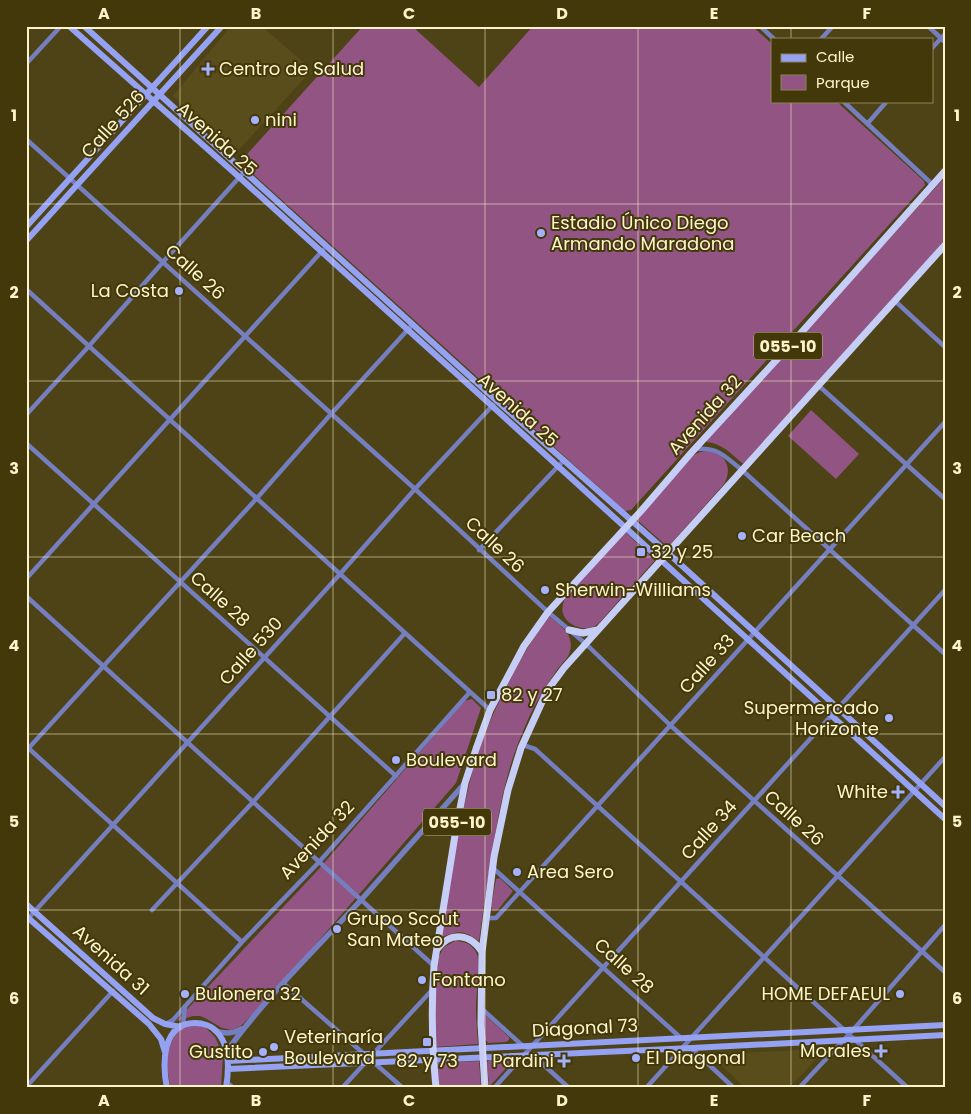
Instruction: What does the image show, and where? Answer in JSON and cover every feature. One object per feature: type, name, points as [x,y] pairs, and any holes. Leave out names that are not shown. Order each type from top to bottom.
[{"type":"highway","name":"Avenida 32","points":[[548,612],[945,172]]},
{"type":"highway","name":"055-10","points":[[485,1088],[482,1058],[482,952],[493,868],[508,790],[523,745],[547,692],[564,668],[945,245]]},
{"type":"highway","name":"055-10","points":[[436,1088],[432,1051],[434,966],[465,783],[490,710],[524,646],[548,612]]},
{"type":"highway","points":[[569,630],[583,633],[598,630]]},
{"type":"highway","points":[[436,950],[447,939],[460,937],[473,941],[482,952]]},
{"type":"main road","name":"Avenida 25","points":[[69,26],[407,330],[564,460],[945,806]]},
{"type":"main road","name":"Avenida 25","points":[[84,26],[413,324],[625,528],[945,819]]},
{"type":"main road","name":"Calle 526","points":[[26,227],[208,26]]},
{"type":"main road","name":"Calle 526","points":[[26,242],[222,26]]},
{"type":"main road","name":"Avenida 31","points":[[26,904],[154,1028],[161,1039],[165,1052]]},
{"type":"main road","name":"Avenida 31","points":[[27,918],[153,1018],[165,1024],[182,1026],[201,1023],[216,1031]]},
{"type":"main road","name":"Diagonal 73","points":[[228,1065],[369,1058],[432,1051],[482,1049],[528,1051],[685,1044],[843,1040],[850,1033],[945,1025]]},
{"type":"main road","points":[[166,1086],[165,1052],[168,1040],[182,1026]]},
{"type":"main road","points":[[216,1031],[221,1038],[226,1052],[228,1065],[227,1085]]},
{"type":"main road","name":"Diagonal 73","points":[[369,1058],[433,1060],[482,1058],[528,1051],[685,1044],[692,1038],[850,1033],[945,1034]]},
{"type":"street","points":[[26,64],[61,26]]},
{"type":"street","points":[[760,26],[773,38]]},
{"type":"street","points":[[823,38],[833,26]]},
{"type":"street","points":[[928,26],[943,40],[945,34]]},
{"type":"street","points":[[845,102],[933,185]]},
{"type":"street","points":[[868,123],[886,102]]},
{"type":"street","name":"Calle 26","points":[[26,139],[415,489],[479,550],[586,644],[670,725],[945,972]]},
{"type":"street","points":[[26,415],[245,171]]},
{"type":"street","points":[[26,579],[327,246]]},
{"type":"street","points":[[26,289],[490,710]]},
{"type":"street","points":[[894,301],[945,347]]},
{"type":"street","points":[[242,942],[113,824],[27,749],[180,583],[413,324]]},
{"type":"street","points":[[819,386],[945,499]]},
{"type":"street","name":"Calle 530","points":[[27,918],[35,912],[415,489],[495,403]]},
{"type":"street","name":"Calle 33","points":[[486,918],[496,918],[945,422]]},
{"type":"street","name":"Calle 28","points":[[26,443],[396,776]]},
{"type":"street","points":[[694,449],[715,450],[742,470],[945,654]]},
{"type":"street","points":[[479,550],[564,460]]},
{"type":"street","name":"Calle 34","points":[[494,1088],[945,590]]},
{"type":"street","points":[[26,596],[434,966]]},
{"type":"street","points":[[152,910],[253,802],[405,632]]},
{"type":"street","name":"Avenida 32","points":[[165,1024],[173,1020],[242,942],[319,862],[470,692]]},
{"type":"street","points":[[523,745],[534,749],[850,1033],[908,1088]]},
{"type":"street","points":[[692,1038],[945,757]]},
{"type":"street","points":[[226,1052],[243,1028],[283,982],[361,900],[465,783]]},
{"type":"street","points":[[436,815],[456,829]]},
{"type":"street","name":"Calle 28","points":[[493,868],[734,1088]]},
{"type":"street","points":[[850,1033],[945,925]]},
{"type":"street","points":[[283,982],[402,1088]]},
{"type":"street","points":[[26,1087],[115,989]]},
{"type":"street","points":[[342,1088],[432,990]]},
{"type":"street","points":[[182,1026],[185,1006]]},
{"type":"street","points":[[481,1008],[569,1088]]},
{"type":"street","points":[[216,1031],[233,1033],[243,1028]]},
{"type":"street","points":[[799,1088],[843,1040]]},
{"type":"street","points":[[646,1088],[685,1044]]},
{"type":"street","points":[[227,1085],[233,1088]]},
{"type":"shaded area","points":[[231,26],[262,26],[312,70],[236,153],[173,96]]},
{"type":"shaded area","points":[[822,1049],[822,1053],[789,1088],[745,1088],[723,1067],[714,1054]]},
{"type":"green space","points":[[363,26],[412,26],[479,87],[533,26],[752,26],[771,43],[771,102],[837,102],[924,181],[925,185],[631,510],[625,511],[240,162]]},
{"type":"green space","points":[[945,177],[945,240],[744,463],[722,447],[707,442],[707,440]]},
{"type":"green space","points":[[811,410],[859,454],[836,479],[788,436]]},
{"type":"green space","points":[[707,451],[714,452],[726,462],[728,467],[727,478],[724,484],[668,547],[636,519],[694,455]]},
{"type":"green space","points":[[624,531],[655,560],[594,627],[580,628],[572,624],[566,619],[562,610],[568,593]]},
{"type":"green space","points":[[548,615],[565,630],[570,640],[570,651],[534,707],[513,758],[498,817],[479,941],[461,932],[442,937],[458,832],[478,753],[494,712],[510,679]]},
{"type":"green space","points":[[472,699],[481,708],[456,783],[274,992],[242,1025],[235,1029],[222,1028],[200,1016],[176,1021],[318,870],[464,701]]},
{"type":"green space","points":[[500,878],[513,891],[498,910],[493,911],[491,907],[496,879]]},
{"type":"green space","points":[[455,941],[468,944],[473,948],[478,958],[476,1012],[478,1044],[435,1047],[438,958],[444,947]]},
{"type":"green space","points":[[484,1014],[509,1037],[509,1040],[506,1042],[488,1043],[485,1039]]},
{"type":"green space","points":[[190,1024],[204,1026],[215,1037],[223,1055],[221,1088],[171,1088],[170,1086],[166,1061],[171,1043],[179,1028]]},
{"type":"green space","points":[[491,1059],[506,1059],[509,1061],[509,1065],[489,1087],[487,1062]]},
{"type":"green space","points":[[479,1061],[481,1088],[439,1088],[437,1063]]},
{"type":"place","name":"Centro de Salud","points":[[208,69]]},
{"type":"place","name":"nini","points":[[255,120]]},
{"type":"place","name":"Estadio Único Diego Armando Maradona","points":[[541,233]]},
{"type":"place","name":"La Costa","points":[[179,291]]},
{"type":"place","name":"Car Beach","points":[[742,536]]},
{"type":"place","name":"32 y 25","points":[[641,552]]},
{"type":"place","name":"Sherwin-Williams","points":[[545,590]]},
{"type":"place","name":"82 y 27","points":[[491,695]]},
{"type":"place","name":"Supermercado Horizonte","points":[[889,718]]},
{"type":"place","name":"Boulevard","points":[[396,760]]},
{"type":"place","name":"White","points":[[898,792]]},
{"type":"place","name":"Area Sero","points":[[517,872]]},
{"type":"place","name":"Grupo Scout San Mateo","points":[[337,929]]},
{"type":"place","name":"Fontano","points":[[422,980]]},
{"type":"place","name":"Bulonera 32","points":[[185,994]]},
{"type":"place","name":"HOME DEFAEUL","points":[[900,994]]},
{"type":"place","name":"82 y 73","points":[[427,1042]]},
{"type":"place","name":"Veterinaría Boulevard","points":[[274,1047]]},
{"type":"place","name":"Morales","points":[[881,1051]]},
{"type":"place","name":"Gustito","points":[[263,1052]]},
{"type":"place","name":"El Diagonal","points":[[636,1058]]},
{"type":"place","name":"Pardini","points":[[564,1061]]}]
